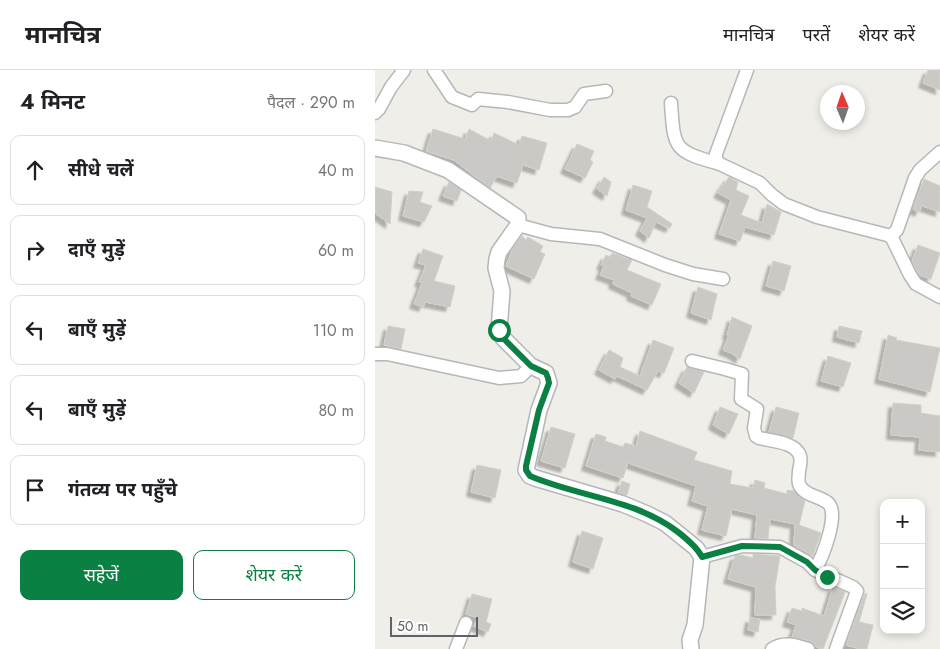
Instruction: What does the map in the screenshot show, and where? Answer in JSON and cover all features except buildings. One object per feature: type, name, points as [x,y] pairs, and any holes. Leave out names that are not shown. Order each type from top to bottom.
[{"type":"street","points":[[375,113],[404,70]]},
{"type":"street","points":[[434,70],[452,98],[472,105],[478,100],[508,102],[550,110],[568,110],[575,107],[584,94],[606,92]]},
{"type":"street","points":[[720,164],[716,160],[716,154],[747,70]]},
{"type":"street","points":[[671,103],[675,142],[682,150],[695,157],[720,164],[761,182],[771,195],[784,204],[817,217],[891,236],[916,284],[940,298]]},
{"type":"street","points":[[375,148],[404,153],[448,170],[518,218],[519,225],[499,252],[497,259],[496,268],[502,291],[499,330],[503,338],[531,366],[546,373],[549,383],[539,410],[526,466],[527,473],[535,478],[623,504],[647,514],[665,522],[696,548],[702,557],[695,625],[690,640],[691,649]]},
{"type":"street","points":[[891,236],[897,230],[915,178],[920,170],[940,152]]},
{"type":"street","points":[[519,225],[551,234],[600,240],[693,274],[723,279]]},
{"type":"street","points":[[375,354],[387,354],[499,378],[521,376],[531,366]]},
{"type":"street","points":[[692,361],[742,374],[741,399],[757,409],[754,428],[756,436],[797,449],[801,457],[799,486],[805,492],[829,504],[833,512],[822,558],[815,570]]},
{"type":"street","points":[[702,557],[742,546],[780,547],[807,562],[815,570],[853,587],[857,591],[836,649]]},
{"type":"street","points":[[456,649],[466,623]]},
{"type":"street","points":[[771,649],[779,645],[793,644],[808,649]]},
{"type":"route","points":[[499,330],[503,338],[531,366],[546,373],[548,378],[549,383],[539,410],[526,466],[527,473],[530,476],[623,504],[665,522],[696,548],[702,557],[742,546],[780,547],[807,562],[815,570],[827,577]]}]
